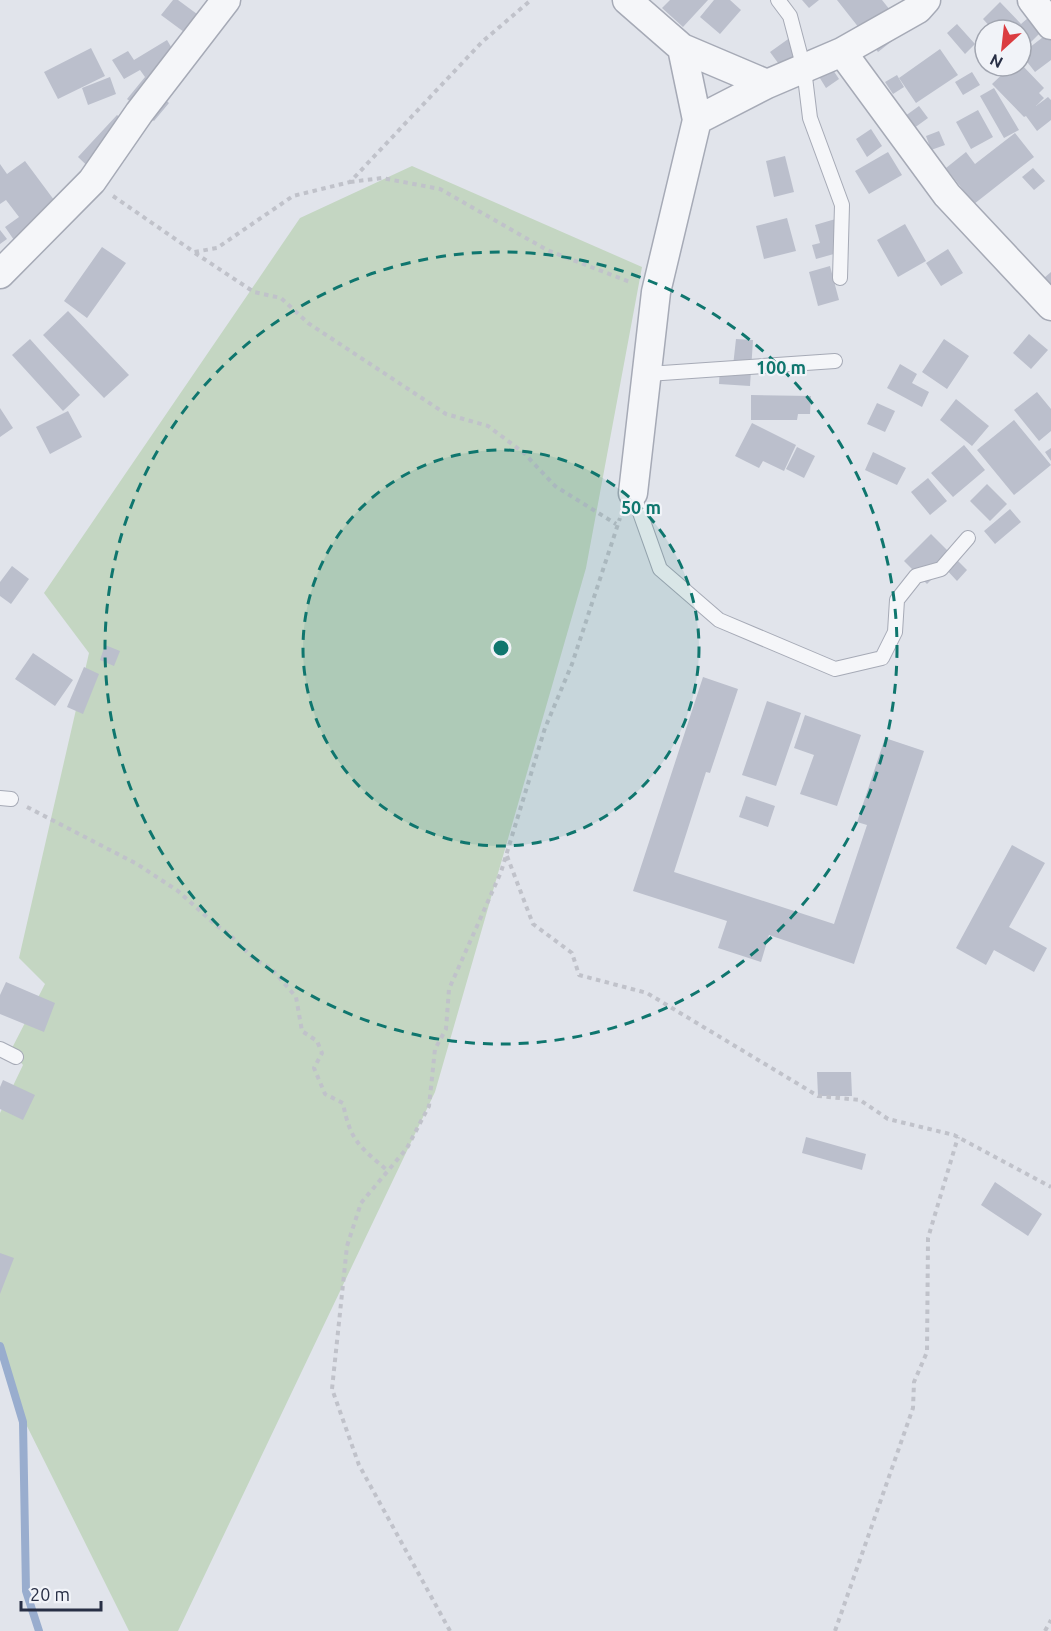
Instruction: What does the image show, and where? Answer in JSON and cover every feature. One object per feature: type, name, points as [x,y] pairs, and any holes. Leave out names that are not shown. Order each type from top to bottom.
[{"type":"street","points":[[0,274],[92,181],[139,113],[226,0]]},
{"type":"street","points":[[627,0],[682,48],[767,84]]},
{"type":"street","points":[[697,120],[767,84],[842,52],[918,9],[927,0]]},
{"type":"street","points":[[1032,0],[1051,25]]},
{"type":"street","points":[[633,493],[656,292],[697,120],[682,48]]},
{"type":"street","points":[[842,52],[947,195],[1049,298]]},
{"type":"lane","points":[[778,0],[790,16],[804,69],[810,118],[842,205],[840,278]]},
{"type":"lane","points":[[648,374],[835,362]]},
{"type":"lane","points":[[633,493],[660,569],[669,577],[719,620],[835,669],[882,658],[895,632],[897,600],[916,576],[941,569],[968,538]]},
{"type":"lane","points":[[0,1049],[16,1057]]},
{"type":"path","points":[[350,182],[482,42],[531,0]]},
{"type":"path","points":[[195,252],[217,248],[293,196],[350,182],[382,178],[440,189],[547,250],[656,292]]},
{"type":"path","points":[[92,181],[254,292],[281,298],[308,323],[446,414],[488,426],[524,453],[555,486],[616,524]]},
{"type":"path","points":[[450,1631],[359,1465],[332,1389],[347,1246],[362,1203],[407,1149],[429,1106],[435,1049],[446,1029],[448,989],[501,872],[545,728],[572,664],[616,524],[633,493]]},
{"type":"path","points":[[6,799],[137,864],[178,891],[228,933],[254,959],[271,969],[296,997],[302,1031],[317,1041],[322,1053],[314,1068],[325,1094],[343,1102],[345,1116],[356,1143],[388,1171]]},
{"type":"path","points":[[506,854],[533,924],[572,952],[579,975],[647,993],[818,1096],[860,1100],[888,1119],[958,1137],[1051,1187]]},
{"type":"path","points":[[835,1631],[913,1408],[914,1382],[927,1352],[928,1238],[958,1137]]},
{"type":"path","points":[[1046,1631],[1051,1620]]},
{"type":"green space","points":[[412,166],[642,267],[586,568],[435,1092],[178,1631],[129,1631],[12,1396],[0,1358],[0,1113],[23,1065],[11,1050],[45,984],[19,958],[89,653],[44,593],[300,218]]},
{"type":"building","points":[[173,0],[178,0],[197,14],[184,32],[161,15]]},
{"type":"building","points":[[670,0],[708,0],[683,27],[662,8]]},
{"type":"building","points":[[714,0],[730,0],[741,10],[720,34],[700,17]]},
{"type":"building","points":[[802,0],[819,0],[809,8]]},
{"type":"building","points":[[837,0],[882,0],[906,30],[878,52]]},
{"type":"building","points":[[1000,2],[1015,18],[984,18]]},
{"type":"building","points":[[1033,23],[1041,32],[1033,40]]},
{"type":"building","points":[[957,24],[973,42],[973,46],[965,54],[947,33]]},
{"type":"building","points":[[1051,31],[1051,60],[1035,72],[1033,69],[1033,45]]},
{"type":"building","points":[[791,37],[801,52],[781,67],[770,52]]},
{"type":"building","points":[[167,40],[187,74],[156,92],[169,103],[154,121],[127,99],[145,77],[140,70],[124,79],[112,60],[128,51],[134,60]]},
{"type":"building","points":[[91,48],[105,76],[58,99],[44,72]]},
{"type":"building","points":[[940,49],[958,75],[916,103],[899,78]]},
{"type":"building","points":[[831,67],[839,79],[826,88],[818,75]]},
{"type":"building","points":[[972,72],[973,78],[976,78],[980,85],[963,95],[955,82]]},
{"type":"building","points":[[897,75],[904,87],[893,94],[885,82]]},
{"type":"building","points":[[110,77],[116,94],[88,105],[82,88]]},
{"type":"building","points":[[1033,77],[1044,88],[1039,93],[1044,98],[1036,106],[1048,97],[1051,100],[1051,120],[1037,131],[1026,116],[1024,117],[992,84],[998,78]]},
{"type":"building","points":[[994,88],[1019,130],[1004,138],[980,96]]},
{"type":"building","points":[[919,106],[928,118],[910,131],[901,119]]},
{"type":"building","points":[[978,110],[993,137],[971,149],[956,122]]},
{"type":"building","points":[[117,115],[133,129],[100,178],[78,157]]},
{"type":"building","points":[[871,129],[882,146],[867,157],[856,139]]},
{"type":"building","points":[[939,131],[945,145],[931,150],[926,136]]},
{"type":"building","points":[[1015,133],[1034,157],[974,204],[946,168],[966,152],[975,164]]},
{"type":"building","points":[[888,152],[902,175],[869,194],[855,171]]},
{"type":"building","points":[[785,156],[794,192],[774,197],[766,161]]},
{"type":"building","points":[[25,161],[57,204],[26,227],[28,230],[14,240],[5,227],[19,217],[6,200],[0,204],[0,164],[7,174]]},
{"type":"building","points":[[1033,168],[1045,181],[1034,190],[1022,177]]},
{"type":"building","points":[[787,218],[796,251],[764,259],[756,226]]},
{"type":"building","points":[[839,218],[848,250],[816,259],[812,245],[820,243],[815,225]]},
{"type":"building","points":[[905,224],[926,261],[898,277],[877,240]]},
{"type":"building","points":[[0,230],[7,239],[0,244]]},
{"type":"building","points":[[102,247],[126,263],[87,318],[64,301]]},
{"type":"building","points":[[948,249],[963,273],[941,286],[926,263]]},
{"type":"building","points":[[830,266],[839,300],[818,306],[809,272]]},
{"type":"building","points":[[1051,272],[1051,286],[1044,278]]},
{"type":"building","points":[[68,311],[129,375],[104,398],[43,335]]},
{"type":"building","points":[[1029,334],[1048,350],[1031,369],[1013,353]]},
{"type":"building","points":[[30,339],[80,395],[63,411],[12,355]]},
{"type":"building","points":[[736,339],[753,340],[750,386],[719,384],[720,366],[733,366]]},
{"type":"building","points":[[944,339],[969,356],[947,389],[922,372]]},
{"type":"building","points":[[900,364],[917,374],[912,383],[929,392],[922,407],[887,388]]},
{"type":"building","points":[[1037,392],[1051,409],[1051,431],[1039,441],[1014,410]]},
{"type":"building","points":[[751,395],[811,396],[810,414],[798,414],[797,420],[751,420]]},
{"type":"building","points":[[956,399],[989,426],[972,446],[940,420]]},
{"type":"building","points":[[877,403],[895,411],[885,432],[867,424]]},
{"type":"building","points":[[0,408],[13,428],[0,437]]},
{"type":"building","points":[[68,411],[82,437],[50,454],[36,427]]},
{"type":"building","points":[[1014,420],[1051,465],[1014,495],[977,450]]},
{"type":"building","points":[[752,423],[796,445],[784,471],[763,461],[759,468],[735,456]]},
{"type":"building","points":[[964,445],[985,470],[953,497],[931,473]]},
{"type":"building","points":[[797,447],[815,456],[804,478],[786,469]]},
{"type":"building","points":[[1051,448],[1051,461],[1045,452]]},
{"type":"building","points":[[873,452],[906,468],[897,485],[865,470]]},
{"type":"building","points":[[928,478],[947,501],[930,515],[911,492]]},
{"type":"building","points":[[987,484],[1007,504],[990,521],[970,501]]},
{"type":"building","points":[[1010,509],[1021,522],[995,544],[984,531]]},
{"type":"building","points":[[931,534],[967,570],[957,581],[944,567],[927,584],[904,561]]},
{"type":"building","points":[[12,566],[29,579],[11,604],[0,596],[0,582]]},
{"type":"building","points":[[105,645],[120,651],[114,666],[100,660]]},
{"type":"building","points":[[33,653],[73,680],[55,706],[15,679]]},
{"type":"building","points":[[84,667],[99,674],[83,714],[67,707]]},
{"type":"building","points":[[703,677],[738,689],[710,773],[706,772],[674,872],[834,924],[867,825],[857,822],[885,738],[924,751],[854,964],[769,935],[761,962],[718,948],[727,921],[633,891]]},
{"type":"building","points":[[767,701],[801,713],[776,786],[742,775]]},
{"type":"building","points":[[805,715],[861,735],[837,806],[800,794],[814,755],[794,748]]},
{"type":"building","points":[[746,796],[775,806],[768,827],[739,817]]},
{"type":"building","points":[[1012,845],[1045,863],[1009,927],[1047,948],[1034,972],[994,950],[986,965],[956,948]]},
{"type":"building","points":[[6,982],[55,1003],[44,1032],[0,1014],[0,995]]},
{"type":"building","points":[[817,1072],[851,1072],[852,1096],[818,1096]]},
{"type":"building","points":[[3,1080],[35,1095],[23,1120],[0,1109],[0,1087]]},
{"type":"building","points":[[806,1137],[866,1154],[862,1170],[802,1153]]},
{"type":"building","points":[[995,1182],[1042,1214],[1028,1236],[981,1205]]},
{"type":"building","points":[[0,1253],[14,1258],[0,1294]]},
{"type":"waterway","points":[[0,1346],[23,1422],[26,1591],[39,1631]]}]
